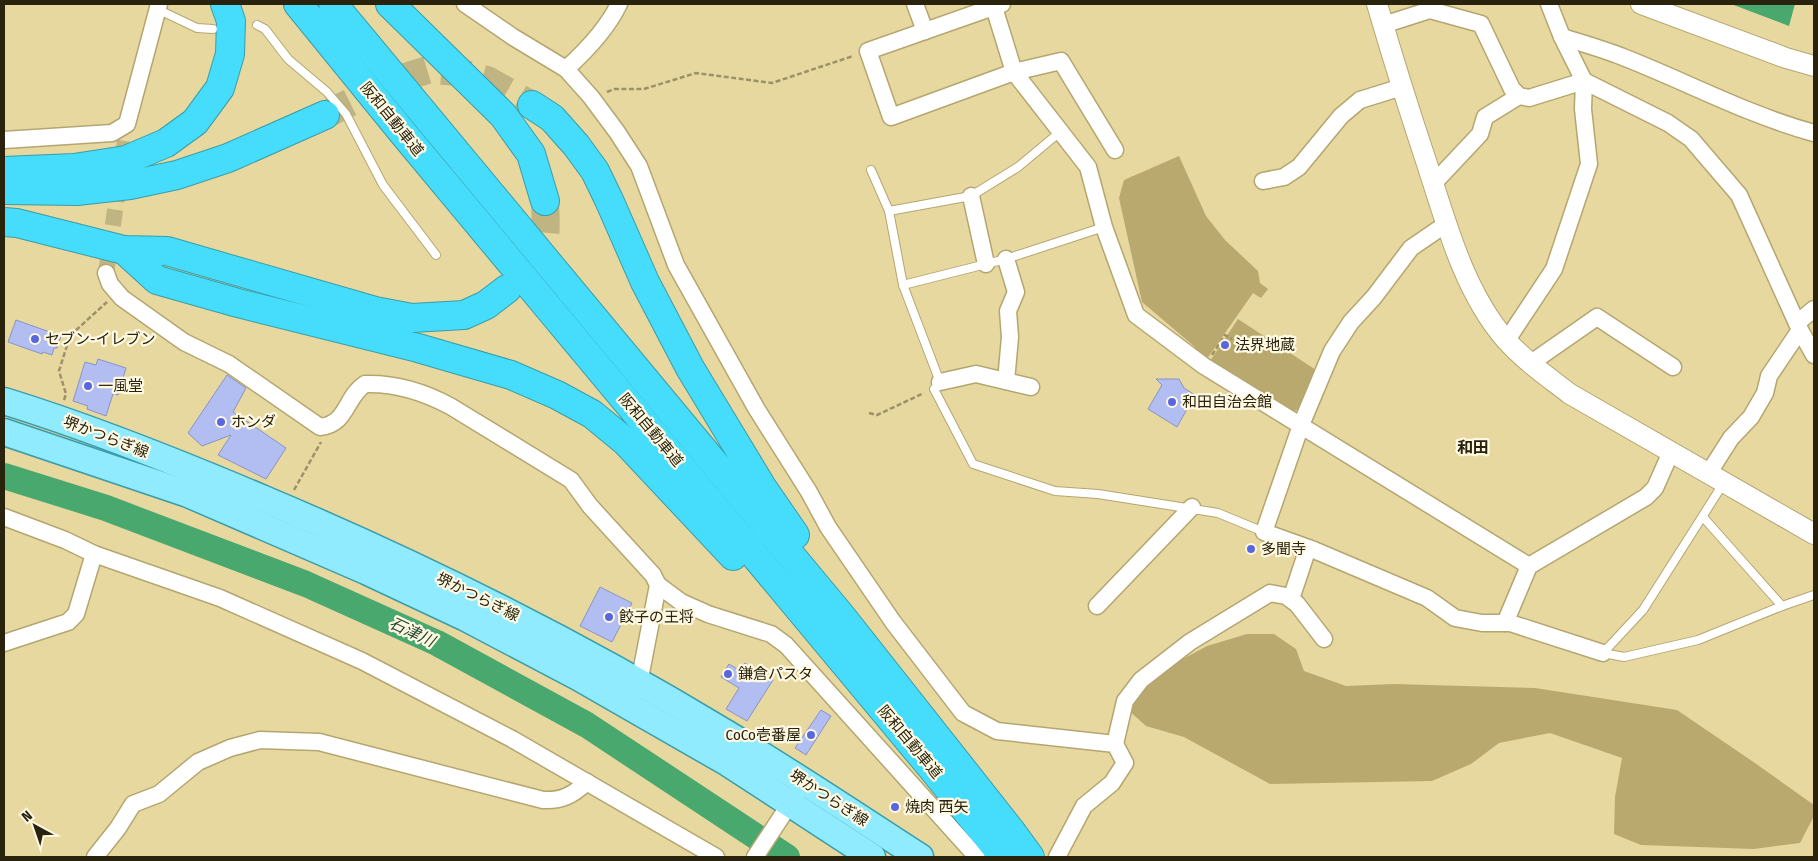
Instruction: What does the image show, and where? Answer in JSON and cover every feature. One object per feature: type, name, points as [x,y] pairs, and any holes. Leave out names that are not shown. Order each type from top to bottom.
[{"type":"highway","points":[[4,171],[74,168],[126,160],[166,143],[195,122],[220,88],[230,54],[231,21],[225,4]]},
{"type":"highway","name":"阪和自動車道","points":[[298,4],[409,141],[938,758],[1011,831],[1030,857]]},
{"type":"highway","name":"阪和自動車道","points":[[333,4],[842,616],[1004,857]]},
{"type":"highway","points":[[390,4],[502,115],[531,154],[545,201]]},
{"type":"highway","points":[[532,105],[552,118],[576,144],[595,172],[645,282],[690,368],[762,487],[820,570],[842,616]]},
{"type":"highway","points":[[4,190],[77,191],[130,185],[178,174],[228,158],[326,115]]},
{"type":"highway","points":[[4,222],[17,223],[124,250],[167,251],[376,312],[412,318],[464,315],[486,305],[507,289]]},
{"type":"highway","points":[[124,250],[158,280],[238,303],[418,348],[511,375],[557,395],[592,414],[626,442],[938,758]]},
{"type":"main road","name":"堺かつらぎ線","points":[[4,401],[47,414],[198,471],[477,595],[562,639],[724,732],[920,857]]},
{"type":"main road","name":"堺かつらぎ線","points":[[4,432],[188,494],[357,567],[446,609],[578,677],[728,763],[785,810],[872,857]]},
{"type":"street","points":[[464,4],[566,69],[591,97],[617,132],[638,166],[676,265],[756,408],[809,492],[828,527],[893,622],[963,713],[997,731],[1115,744]]},
{"type":"street","points":[[566,69],[611,21],[619,4]]},
{"type":"street","points":[[915,4],[925,31]]},
{"type":"street","points":[[1377,4],[1446,224],[1478,297],[1491,319],[1507,340],[1570,394],[1814,534]]},
{"type":"street","points":[[1507,340],[1554,268],[1589,164],[1583,109],[1584,81],[1562,37],[1550,4]]},
{"type":"street","points":[[1641,4],[1786,58],[1814,66]]},
{"type":"street","points":[[1116,150],[1061,60],[1014,72],[891,117],[868,51],[996,5],[1014,72],[1088,167],[1104,227],[1136,316],[1204,366],[1529,566]]},
{"type":"street","points":[[4,140],[126,133],[158,6]]},
{"type":"street","points":[[1383,25],[1430,10],[1481,24],[1512,89],[1519,96],[1529,98],[1584,81],[1668,123],[1691,139],[1739,195],[1798,327],[1814,355]]},
{"type":"street","points":[[1562,37],[1623,57],[1749,110],[1792,127],[1814,133]]},
{"type":"street","points":[[1263,181],[1284,177],[1299,167],[1340,116],[1360,100],[1402,86]]},
{"type":"street","points":[[1433,184],[1480,134],[1485,118],[1519,96]]},
{"type":"street","points":[[971,196],[986,264]]},
{"type":"street","points":[[1446,224],[1411,248],[1351,322],[1332,351],[1301,425],[1264,532],[1308,548],[1427,598],[1455,618],[1482,622],[1510,622],[1603,653]]},
{"type":"street","points":[[1006,259],[1016,292],[1008,311],[1010,337],[1006,381]]},
{"type":"street","points":[[106,273],[110,284],[122,298],[184,342],[229,364],[320,427],[331,426],[339,420],[359,388],[365,384],[412,389],[432,396],[571,480],[590,506],[653,575],[658,585],[681,602],[708,614],[771,634],[786,645],[978,857]]},
{"type":"street","points":[[1716,478],[1731,438],[1751,417],[1765,393],[1769,376],[1798,327],[1814,309]]},
{"type":"street","points":[[1532,363],[1597,316],[1673,367]]},
{"type":"street","points":[[937,386],[976,374],[1031,387]]},
{"type":"street","points":[[1505,623],[1529,566],[1646,497],[1655,488],[1671,452]]},
{"type":"street","points":[[1097,606],[1192,508]]},
{"type":"street","points":[[4,517],[65,540],[94,554],[220,598],[362,661],[455,708],[716,857]]},
{"type":"street","points":[[1291,599],[1308,548]]},
{"type":"street","points":[[4,643],[68,622],[76,614],[94,554]]},
{"type":"street","points":[[639,683],[658,585]]},
{"type":"street","points":[[1057,857],[1084,806],[1112,782],[1124,763],[1115,744],[1125,701],[1141,680],[1190,642],[1270,593],[1286,596],[1297,604],[1324,639]]},
{"type":"street","points":[[95,857],[118,828],[133,804],[158,794],[198,762],[230,748],[260,740],[319,742],[543,800],[557,800],[569,796],[577,792],[587,782]]},
{"type":"street","points":[[755,857],[804,782]]},
{"type":"lane","points":[[158,6],[197,28],[213,29]]},
{"type":"lane","points":[[256,25],[265,29],[288,59],[327,92],[346,114],[383,185],[436,255]]},
{"type":"lane","points":[[889,211],[971,196],[1018,167],[1060,132]]},
{"type":"lane","points":[[870,170],[889,211],[903,284],[937,386],[973,464],[1055,491],[1098,494],[1218,513],[1264,532]]},
{"type":"lane","points":[[903,284],[1006,259],[1104,227]]},
{"type":"lane","points":[[1603,653],[1643,610],[1702,517],[1716,478]]},
{"type":"lane","points":[[1702,517],[1782,606]]},
{"type":"lane","points":[[1603,653],[1624,657],[1698,640],[1814,594]]},
{"type":"path","points":[[591,97],[614,89],[644,89],[696,73],[772,83],[868,51]]},
{"type":"path","points":[[62,406],[66,394],[59,371],[68,342],[74,332],[117,292]]},
{"type":"path","points":[[1204,366],[1225,335],[1232,339]]},
{"type":"path","points":[[868,413],[877,415],[937,386]]},
{"type":"path","points":[[284,508],[331,426]]},
{"type":"shaded area","points":[[1731,4],[1795,4],[1789,26]]},
{"type":"shaded area","points":[[1179,156],[1206,216],[1225,240],[1258,271],[1260,283],[1268,289],[1261,298],[1253,293],[1207,359],[1142,302],[1119,198],[1124,180]]},
{"type":"shaded area","points":[[1238,319],[1316,370],[1301,408],[1292,412],[1210,361]]},
{"type":"shaded area","points":[[1247,634],[1274,634],[1296,649],[1304,671],[1346,686],[1394,684],[1535,688],[1677,710],[1814,805],[1814,816],[1800,843],[1754,849],[1641,845],[1614,834],[1615,797],[1622,758],[1550,733],[1499,743],[1471,764],[1432,781],[1270,784],[1184,737],[1146,726],[1126,708],[1157,673],[1207,646]]},
{"type":"building","name":"セブン-イレブン","points":[[16,320],[61,336],[57,348],[54,348],[52,355],[43,352],[42,354],[8,342]]},
{"type":"building","points":[[98,359],[126,368],[118,395],[113,394],[106,416],[87,409],[88,406],[73,401],[85,362],[96,365]]},
{"type":"building","name":"ホンダ","points":[[227,375],[246,388],[233,412],[286,448],[266,479],[218,455],[231,435],[202,446],[188,433]]},
{"type":"building","name":"和田自治会館","points":[[1156,379],[1179,379],[1184,388],[1195,395],[1177,427],[1148,409],[1162,385]]},
{"type":"building","points":[[600,587],[632,603],[612,642],[580,626]]},
{"type":"building","points":[[745,663],[773,680],[747,721],[726,709],[739,688],[721,677],[729,664],[739,670]]},
{"type":"building","points":[[821,710],[831,716],[806,755],[795,748]]},
{"type":"waterway","name":"石津川","points":[[4,476],[106,508],[306,584],[437,643],[587,725],[787,857]]},
{"type":"tunnel","points":[[325,115],[395,80],[428,70],[458,72],[487,80],[532,105]]},
{"type":"tunnel","points":[[106,273],[125,141]]},
{"type":"tunnel","points":[[528,270],[540,254],[545,238],[545,201]]},
{"type":"place","name":"セブン-イレブン","points":[[35,339]]},
{"type":"place","name":"法界地蔵","points":[[1225,345]]},
{"type":"place","name":"一風堂","points":[[88,386]]},
{"type":"place","name":"和田自治会館","points":[[1172,402]]},
{"type":"place","name":"ホンダ","points":[[221,422]]},
{"type":"place","name":"多聞寺","points":[[1251,549]]},
{"type":"place","name":"餃子の王将","points":[[609,617]]},
{"type":"place","name":"鎌倉パスタ","points":[[728,674]]},
{"type":"place","name":"CoCo壱番屋","points":[[811,735]]},
{"type":"place","name":"焼肉 西矢","points":[[895,807]]},
{"type":"district","name":"和田","points":[[1473,447]]}]
